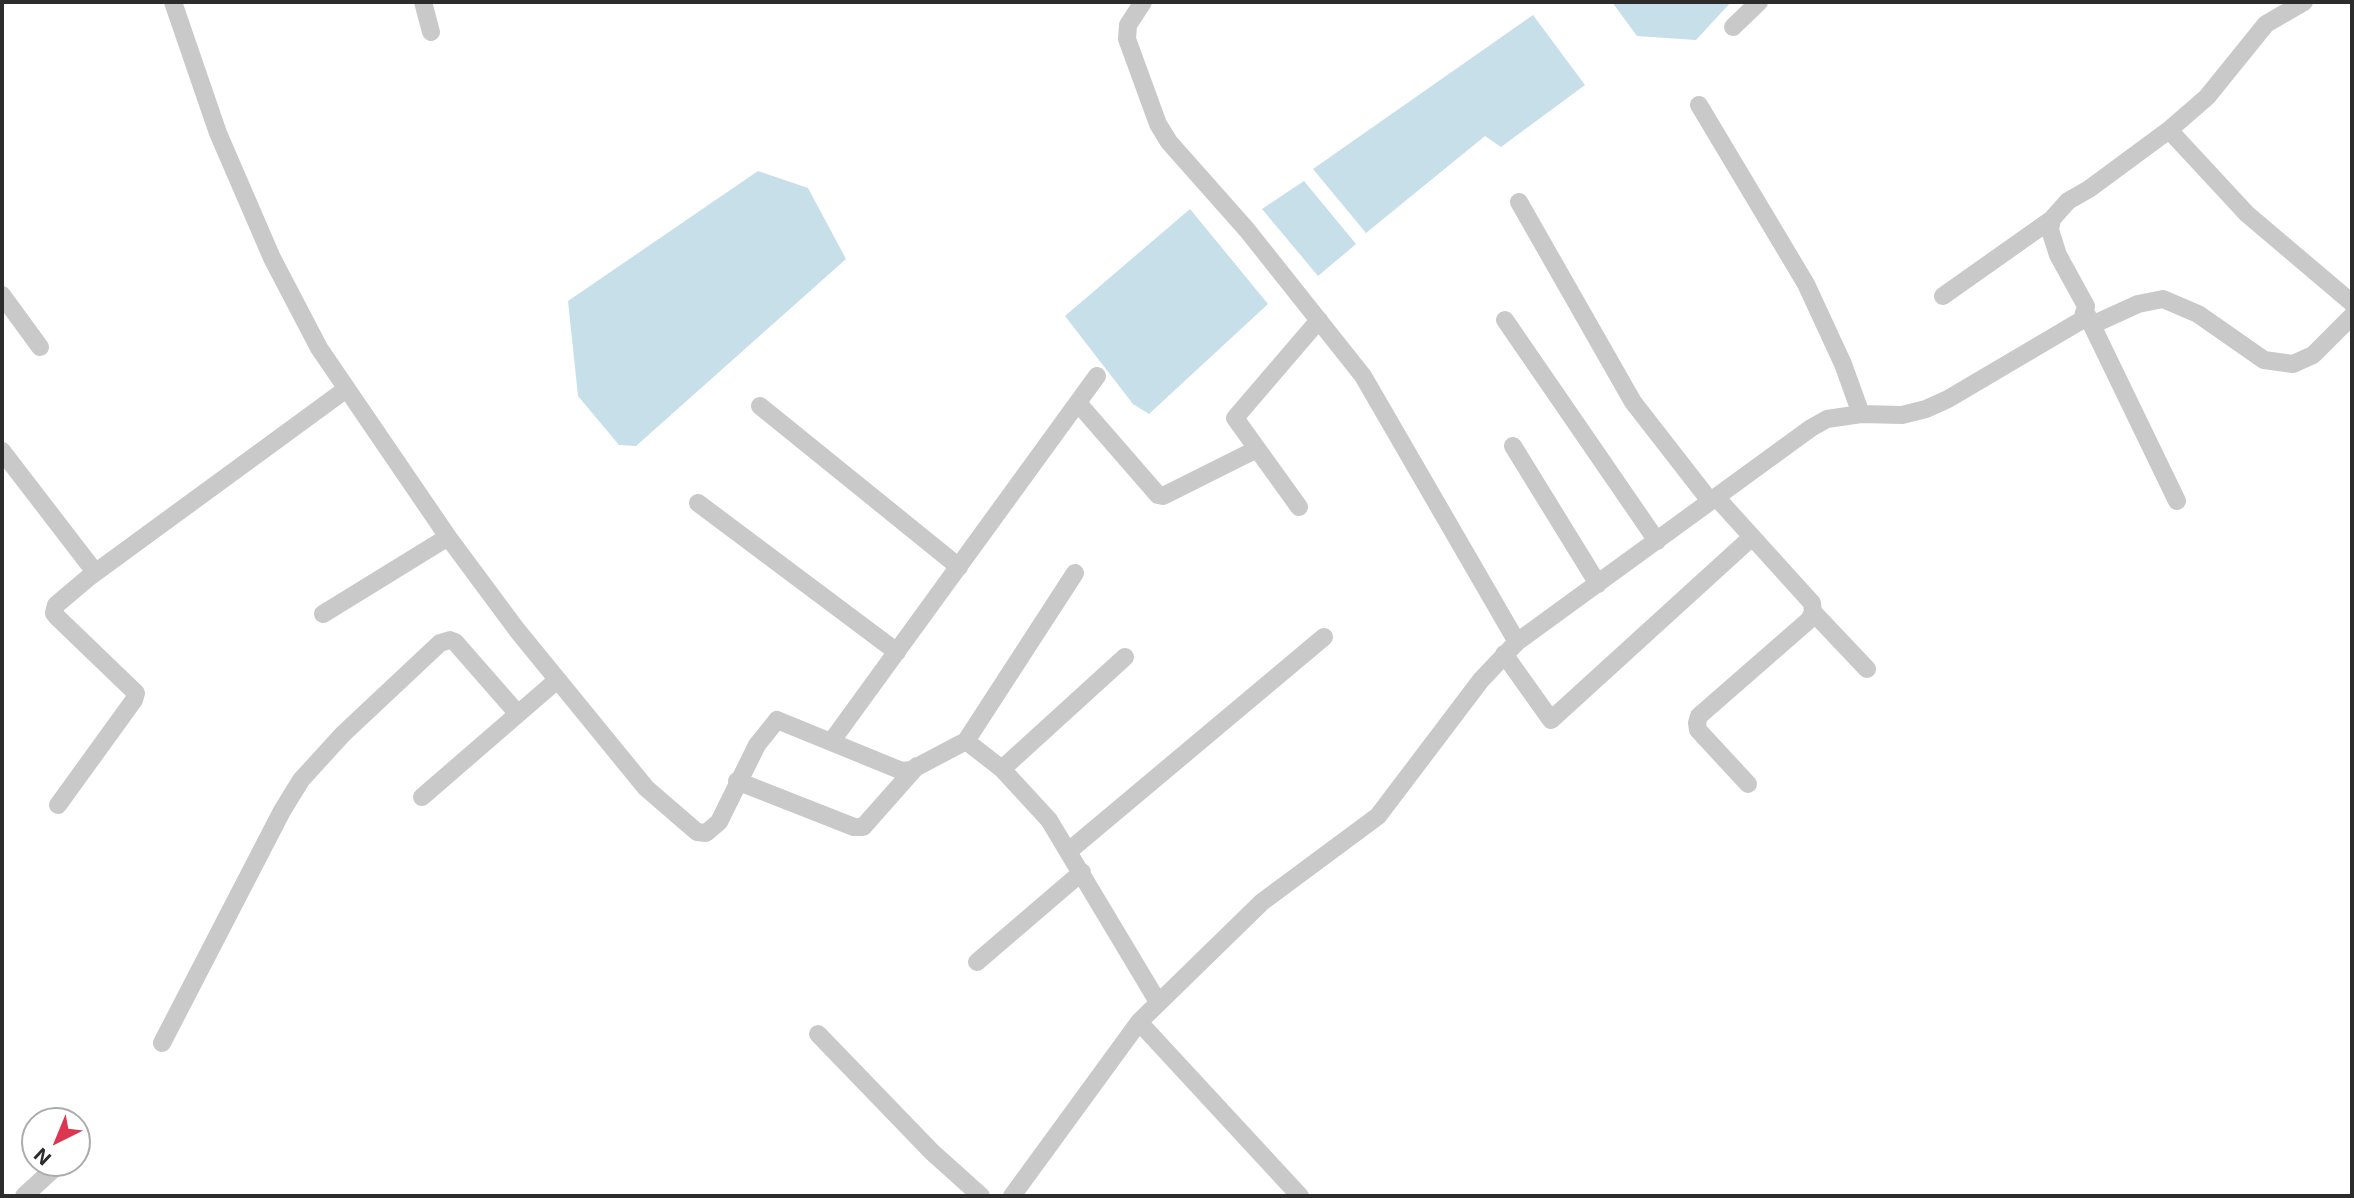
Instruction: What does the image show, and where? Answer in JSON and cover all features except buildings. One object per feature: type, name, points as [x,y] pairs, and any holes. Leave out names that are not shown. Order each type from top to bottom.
[{"type":"street","points":[[173,2],[218,133],[272,258],[298,312],[345,390],[448,537],[556,681],[646,788],[697,832],[706,833],[714,828],[737,781],[768,728],[777,720],[902,771],[966,741],[1075,573]]},
{"type":"street","points":[[423,2],[431,32]]},
{"type":"street","points":[[1143,2],[1128,24],[1127,39],[1158,124],[1169,142],[1247,230],[1374,391],[1551,720],[1752,537]]},
{"type":"street","points":[[1732,27],[1759,2]]},
{"type":"street","points":[[1943,296],[2052,219],[2068,201],[2089,189],[2169,130],[2207,97],[2266,24],[2274,8],[2304,2]]},
{"type":"street","points":[[1699,105],[1806,285],[1843,364],[1861,414]]},
{"type":"street","points":[[2169,130],[2246,214],[2352,303]]},
{"type":"street","points":[[1519,202],[1633,401],[1713,499],[1812,603],[1813,612],[1809,620],[1699,716],[1696,723],[1698,730],[1748,784]]},
{"type":"street","points":[[2052,219],[2052,239],[2176,501]]},
{"type":"street","points":[[2,295],[40,347]]},
{"type":"street","points":[[1012,1196],[1139,1022],[1262,902],[1378,816],[1510,648],[1811,428],[1827,419],[1861,414],[1902,415],[1948,400],[2077,323],[2138,304],[2163,299],[2197,314],[2264,360],[2293,364],[2312,355],[2352,316]]},
{"type":"street","points":[[1299,507],[1235,418],[1319,320]]},
{"type":"street","points":[[1505,320],[1657,541]]},
{"type":"street","points":[[831,742],[1097,376]]},
{"type":"street","points":[[58,805],[134,701],[136,693],[54,613],[59,601],[345,390]]},
{"type":"street","points":[[1077,403],[1158,495],[1163,496],[1256,449]]},
{"type":"street","points":[[760,406],[959,566]]},
{"type":"street","points":[[1513,446],[1598,584]]},
{"type":"street","points":[[2,451],[95,572]]},
{"type":"street","points":[[698,503],[897,652]]},
{"type":"street","points":[[323,614],[448,537]]},
{"type":"street","points":[[1813,612],[1867,669]]},
{"type":"street","points":[[1070,850],[1324,637]]},
{"type":"street","points":[[162,1043],[282,811],[302,780],[343,734],[440,643],[450,640],[455,642],[518,714]]},
{"type":"street","points":[[1002,769],[1125,657]]},
{"type":"street","points":[[422,797],[556,681]]},
{"type":"street","points":[[966,741],[1002,769],[1042,811],[1070,850],[1158,1002]]},
{"type":"street","points":[[737,781],[854,827],[863,827],[917,766]]},
{"type":"street","points":[[977,962],[1082,872]]},
{"type":"street","points":[[1139,1022],[1300,1196]]},
{"type":"street","points":[[818,1034],[932,1152],[981,1196]]},
{"type":"street","points":[[24,1196],[45,1177]]},
{"type":"water","points":[[1612,2],[1731,2],[1696,40],[1637,36]]},
{"type":"water","points":[[1533,15],[1585,85],[1501,147],[1485,136],[1366,233],[1313,169]]},
{"type":"water","points":[[758,171],[808,188],[846,259],[636,446],[619,445],[578,396],[568,301]]},
{"type":"water","points":[[1304,181],[1356,244],[1318,276],[1262,209]]},
{"type":"water","points":[[1190,209],[1268,304],[1149,414],[1133,404],[1065,316]]}]
